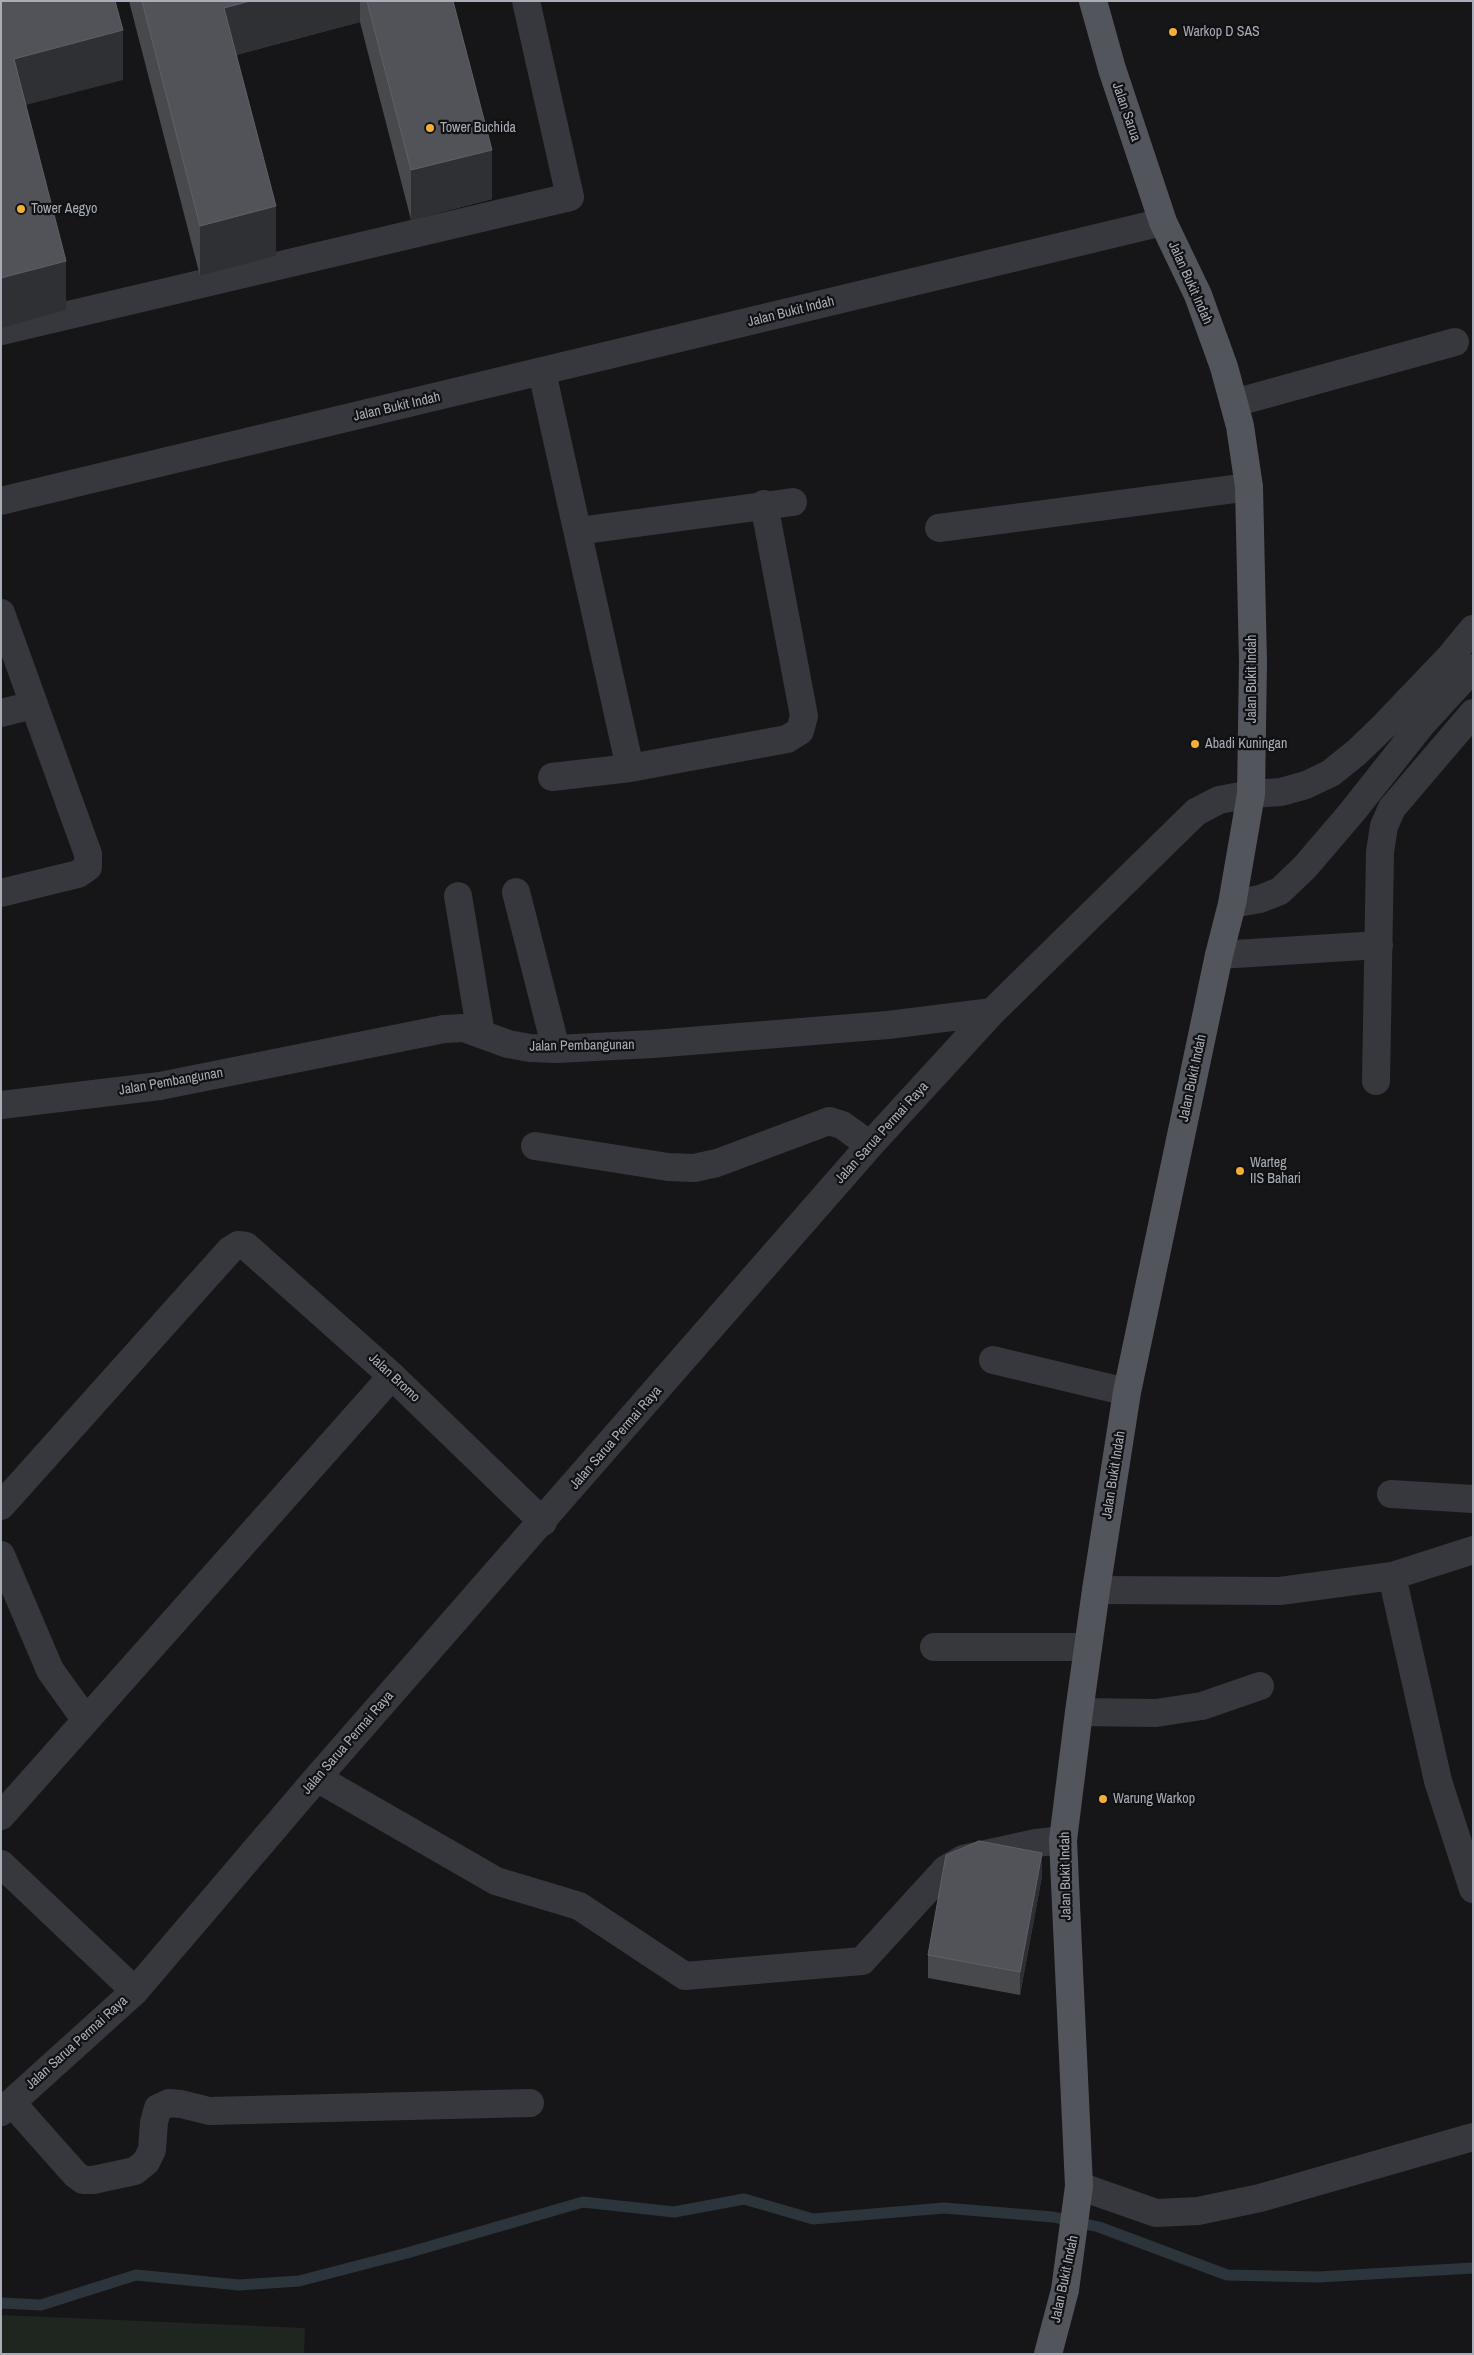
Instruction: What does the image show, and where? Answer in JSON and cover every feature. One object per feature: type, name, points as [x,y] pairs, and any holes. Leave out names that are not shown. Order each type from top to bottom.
[{"type":"main road","name":"Jalan Sarua","points":[[1093,1],[1112,69],[1163,222]]},
{"type":"main road","name":"Jalan Bukit Indah","points":[[1048,2354],[1065,2290],[1075,2228],[1079,2186],[1063,1840],[1079,1712],[1127,1392],[1219,955],[1232,904],[1251,794],[1252,662],[1249,487],[1240,426],[1224,367],[1198,295],[1163,222]]},
{"type":"street","points":[[1,331],[570,197],[526,1]]},
{"type":"street","name":"Jalan Bukit Indah","points":[[1,501],[1163,222]]},
{"type":"street","points":[[1234,403],[1454,342]]},
{"type":"street","points":[[542,372],[630,768]]},
{"type":"street","points":[[939,528],[1249,487]]},
{"type":"street","points":[[578,531],[764,504],[793,502]]},
{"type":"street","points":[[552,777],[630,768],[787,739],[800,730],[804,716],[764,504]]},
{"type":"street","points":[[1,613],[88,854],[88,867],[78,874],[1,893]]},
{"type":"street","name":"Jalan Sarua Permai Raya","points":[[6,2108],[135,1991],[317,1778],[543,1522],[870,1145],[992,1012],[1196,812],[1219,800],[1251,794],[1280,792],[1306,785],[1331,773],[1357,752],[1384,726],[1450,657],[1473,629]]},
{"type":"street","points":[[1232,904],[1260,899],[1280,891],[1305,867],[1352,812],[1421,725],[1473,668]]},
{"type":"street","points":[[1,713],[34,705]]},
{"type":"street","points":[[1376,1081],[1380,852],[1384,826],[1392,808],[1473,713]]},
{"type":"street","points":[[516,892],[556,1049]]},
{"type":"street","points":[[458,896],[481,1034]]},
{"type":"street","points":[[1219,955],[1379,946]]},
{"type":"street","name":"Jalan Pembangunan","points":[[1,1105],[160,1086],[444,1028],[464,1028],[508,1044],[530,1048],[556,1049],[654,1044],[879,1025],[992,1012]]},
{"type":"street","points":[[535,1146],[668,1167],[694,1168],[717,1163],[829,1121],[842,1125],[870,1145]]},
{"type":"street","name":"Jalan Bromo","points":[[1,1506],[230,1250],[238,1245],[246,1246],[392,1376],[543,1522]]},
{"type":"street","points":[[993,1360],[1127,1392]]},
{"type":"street","points":[[1,1816],[392,1376]]},
{"type":"street","points":[[1391,1494],[1473,1498]]},
{"type":"street","points":[[1096,1590],[1280,1591],[1392,1576],[1473,1550]]},
{"type":"street","points":[[1,1555],[50,1670],[85,1720]]},
{"type":"street","points":[[1392,1576],[1438,1781],[1473,1889]]},
{"type":"street","points":[[934,1647],[1088,1648]]},
{"type":"street","points":[[1079,1712],[1156,1713],[1202,1706],[1260,1686]]},
{"type":"street","points":[[317,1778],[496,1881],[580,1906],[685,1976],[862,1961],[946,1869],[963,1859],[1036,1843],[1063,1840]]},
{"type":"street","points":[[1,1864],[135,1991]]},
{"type":"street","points":[[6,2108],[75,2174],[83,2180],[93,2180],[135,2170],[146,2162],[152,2150],[154,2122],[158,2108],[168,2103],[209,2110],[530,2103]]},
{"type":"street","points":[[1079,2186],[1156,2213],[1198,2211],[1260,2198],[1473,2137]]},
{"type":"shaded area","points":[[1,2315],[305,2328],[304,2354],[1,2354]]},
{"type":"building","points":[[1,1],[115,1],[123,30],[14,59],[66,261],[1,278]]},
{"type":"building","points":[[142,1],[250,1],[224,8],[276,206],[200,226]]},
{"type":"building","points":[[367,1],[453,1],[492,150],[411,170]]},
{"type":"building","points":[[979,1841],[1042,1853],[1020,1972],[928,1955],[946,1855]]},
{"type":"waterway","points":[[1,2303],[41,2305],[136,2275],[239,2285],[299,2281],[407,2253],[583,2202],[674,2212],[744,2199],[813,2219],[944,2208],[1053,2217],[1099,2227],[1227,2275],[1319,2277],[1473,2268]]},
{"type":"place","name":"Warkop D SAS","points":[[1173,32]]},
{"type":"place","name":"Tower Buchida","points":[[430,128]]},
{"type":"place","name":"Tower Aegyo","points":[[21,209]]},
{"type":"place","name":"Abadi Kuningan","points":[[1195,744]]},
{"type":"place","name":"Warteg IIS Bahari","points":[[1240,1171]]},
{"type":"place","name":"Warung Warkop","points":[[1103,1799]]}]
